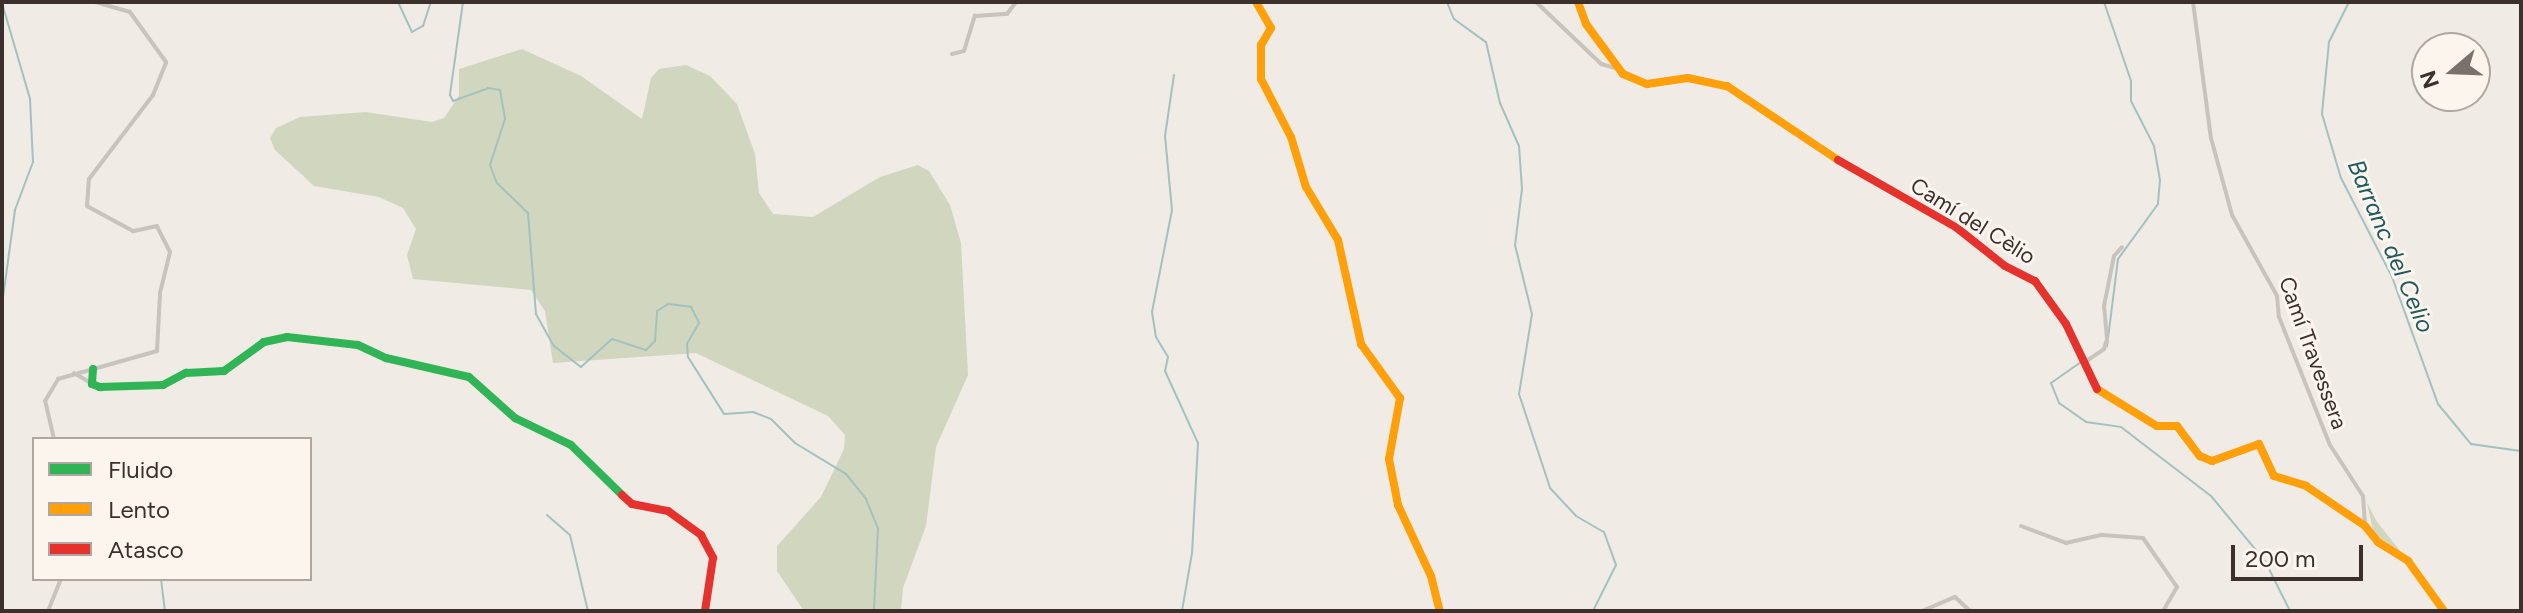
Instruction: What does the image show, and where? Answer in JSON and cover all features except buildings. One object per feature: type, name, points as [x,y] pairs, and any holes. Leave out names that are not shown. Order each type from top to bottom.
[{"type":"street","points":[[54,437],[48,393],[73,371],[93,369],[157,351],[160,293],[170,252],[157,226],[133,231],[87,206],[89,179],[153,95],[166,62],[130,12],[94,2]]},
{"type":"street","points":[[952,54],[964,51],[975,16],[1007,14],[1016,2]]},
{"type":"street","points":[[1256,2],[1271,28],[1261,45],[1261,79],[1291,137],[1306,187],[1338,240],[1361,344],[1400,398],[1389,459],[1398,505],[1431,576],[1440,611]]},
{"type":"street","points":[[1536,2],[1601,64],[1615,68]]},
{"type":"street","points":[[1578,2],[1586,24],[1609,49],[1615,68]]},
{"type":"street","name":"Camí Travessera","points":[[2193,2],[2211,138],[2232,215],[2277,296],[2279,317],[2330,445],[2363,496],[2365,526]]},
{"type":"street","name":"Camí del Cèlio","points":[[1615,68],[1647,84],[1688,78],[1727,86],[1855,172],[1957,228],[2005,266],[2035,281],[2051,299],[2100,395],[2125,402],[2157,426],[2177,426],[2200,456],[2222,461],[2259,444],[2274,476],[2306,486],[2365,526],[2378,542],[2408,561],[2444,611]]},
{"type":"street","points":[[2083,363],[2104,349],[2104,306],[2114,256],[2122,247]]},
{"type":"street","points":[[73,371],[92,384],[127,389],[166,384],[186,373],[224,371],[264,342],[287,337],[358,345],[386,358],[430,364],[469,377],[515,418],[571,445],[629,502],[668,511],[701,535],[713,558],[705,611]]},
{"type":"street","points":[[92,384],[93,369]]},
{"type":"street","points":[[2021,526],[2066,543],[2102,535],[2143,538],[2177,587],[2163,611]]},
{"type":"street","points":[[48,611],[60,581]]},
{"type":"street","points":[[1922,611],[1955,597],[1970,611]]},
{"type":"green space","points":[[522,49],[581,76],[642,119],[651,78],[659,69],[686,65],[710,76],[737,104],[755,154],[759,193],[773,214],[813,217],[880,177],[918,165],[929,171],[950,205],[961,243],[968,375],[936,447],[926,526],[903,588],[901,611],[804,611],[777,571],[777,546],[821,497],[844,449],[845,435],[828,416],[696,353],[553,363],[545,311],[531,290],[413,279],[407,255],[416,229],[403,208],[379,197],[314,186],[275,150],[270,138],[276,128],[300,117],[366,112],[432,122],[444,118],[459,96],[459,69]]},
{"type":"green space","points":[[2367,503],[2377,522],[2401,552],[2374,534]]},
{"type":"waterway","points":[[398,2],[412,32],[423,26],[431,2]]},
{"type":"waterway","points":[[463,2],[450,95],[453,101],[488,88],[500,90],[505,119],[490,165],[497,183],[528,213],[536,314],[554,346],[581,367],[612,339],[646,350],[655,341],[657,311],[668,304],[691,307],[699,323],[687,344],[688,357],[724,414],[753,412],[771,419],[795,443],[846,474],[866,499],[878,528],[874,611]]},
{"type":"waterway","points":[[1447,2],[1454,19],[1486,42],[1500,103],[1519,146],[1522,189],[1515,245],[1532,314],[1519,394],[1550,488],[1576,516],[1604,532],[1616,565],[1593,611]]},
{"type":"waterway","points":[[2104,2],[2131,81],[2131,101],[2154,146],[2160,180],[2158,204],[2118,259],[2107,346]]},
{"type":"waterway","name":"Barranc del Celio","points":[[2349,2],[2329,42],[2322,114],[2341,178],[2392,277],[2438,404],[2471,444],[2521,451]]},
{"type":"waterway","points":[[2,3],[30,99],[33,162],[15,210],[2,305]]},
{"type":"waterway","points":[[1174,75],[1165,136],[1172,210],[1152,312],[1156,337],[1168,357],[1165,371],[1198,443],[1192,553],[1182,611]]},
{"type":"waterway","points":[[2081,362],[2051,383],[2059,403],[2086,422],[2121,427],[2211,496],[2265,561],[2290,611]]},
{"type":"waterway","points":[[547,515],[570,535],[588,611]]},
{"type":"waterway","points":[[161,581],[165,611]]},
{"type":"traffic: fast","points":[[93,369],[92,384],[100,387],[163,385],[186,373],[224,371],[264,342],[287,337],[358,345],[386,358],[469,377],[515,418],[571,445],[622,495]]},
{"type":"traffic: slow","points":[[1256,2],[1271,28],[1261,45],[1261,79],[1291,137],[1306,187],[1338,240],[1361,344],[1400,398],[1389,459],[1398,505],[1431,576],[1440,611]]},
{"type":"traffic: slow","points":[[1578,2],[1586,24],[1623,74],[1647,84],[1688,78],[1727,86],[1838,160]]},
{"type":"traffic: slow","points":[[2097,389],[2157,426],[2177,426],[2200,456],[2212,461],[2259,444],[2274,476],[2306,486],[2365,526],[2378,542],[2408,561],[2444,611]]},
{"type":"traffic: jam","points":[[1838,160],[1957,228],[2005,266],[2035,281],[2066,324],[2097,389]]},
{"type":"traffic: jam","points":[[622,495],[632,504],[668,511],[701,535],[713,558],[705,611]]}]
